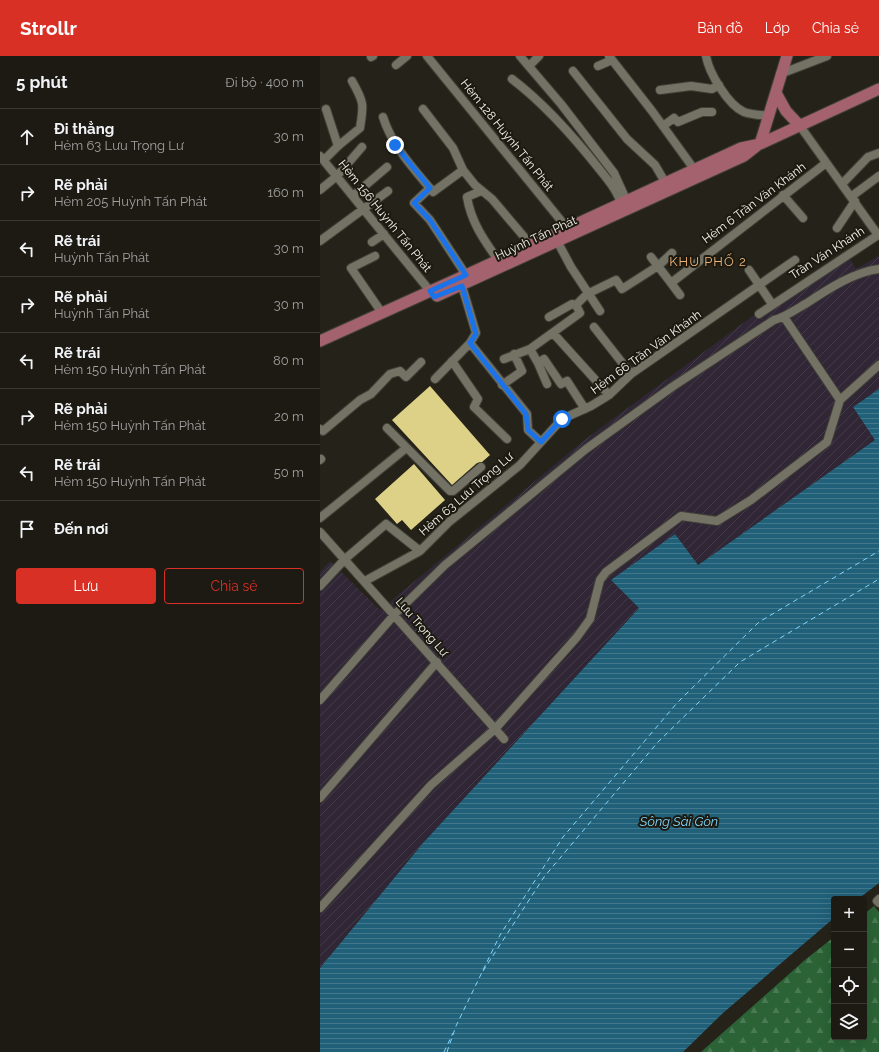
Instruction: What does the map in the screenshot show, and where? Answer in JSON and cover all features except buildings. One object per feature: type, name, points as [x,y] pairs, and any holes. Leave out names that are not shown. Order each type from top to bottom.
[{"type":"main road","points":[[760,144],[770,116],[780,74],[787,56]]},
{"type":"main road","name":"Huỳnh Tấn Phát","points":[[320,349],[498,260],[531,245],[551,240],[567,228],[626,206],[665,182],[741,148],[760,144],[879,90]]},
{"type":"main road","points":[[776,93],[786,111],[800,126]]},
{"type":"main road","name":"Huỳnh Tấn Phát","points":[[320,341],[382,313],[432,294],[462,286],[551,240],[626,206],[744,156],[760,144]]},
{"type":"street","points":[[396,65],[407,56]]},
{"type":"street","name":"Hẻm 128 Huỳnh Tấn Phát","points":[[427,56],[567,228]]},
{"type":"street","points":[[520,56],[562,104],[614,173],[626,206]]},
{"type":"street","points":[[529,66],[539,56]]},
{"type":"street","points":[[706,56],[709,69],[731,102],[744,112],[770,116]]},
{"type":"street","points":[[780,74],[827,56]]},
{"type":"street","points":[[598,66],[611,58],[663,126],[694,170]]},
{"type":"street","points":[[572,71],[627,139],[655,165],[665,182]]},
{"type":"street","points":[[512,79],[531,94],[579,142],[626,206]]},
{"type":"street","points":[[322,158],[360,128],[364,108],[362,99],[352,81]]},
{"type":"street","points":[[660,90],[691,86],[712,89],[720,85]]},
{"type":"street","points":[[326,109],[338,146]]},
{"type":"street","points":[[423,109],[453,148],[463,170],[474,185],[492,199],[531,245]]},
{"type":"street","points":[[663,126],[674,118],[678,122],[702,112],[712,112]]},
{"type":"street","points":[[383,117],[387,130],[395,145],[433,192],[463,170]]},
{"type":"street","name":"Trần Văn Khánh","points":[[759,314],[878,235],[853,198],[826,164],[800,126]]},
{"type":"street","points":[[320,190],[337,176],[362,147]]},
{"type":"street","points":[[842,184],[868,157],[879,153]]},
{"type":"street","name":"Hẻm 156 Huỳnh Tấn Phát","points":[[322,158],[432,294]]},
{"type":"street","name":"Hẻm 6 Trần Văn Khánh","points":[[671,283],[783,195],[826,164]]},
{"type":"street","points":[[353,196],[387,167]]},
{"type":"street","points":[[837,228],[853,198],[879,176]]},
{"type":"street","points":[[430,188],[414,203],[430,220],[466,275]]},
{"type":"street","points":[[482,191],[467,198],[468,207],[477,229],[498,260]]},
{"type":"street","points":[[320,241],[364,211],[388,192]]},
{"type":"street","points":[[783,195],[804,218]]},
{"type":"street","points":[[372,242],[384,234]]},
{"type":"street","points":[[551,240],[600,311]]},
{"type":"street","points":[[549,317],[572,304],[576,305],[587,294],[616,280],[622,289],[658,266],[672,253]]},
{"type":"street","points":[[375,256],[351,268],[382,313]]},
{"type":"street","points":[[651,257],[680,295]]},
{"type":"street","name":"Hẻm 66 Trần Văn Khánh","points":[[562,419],[585,409],[609,395],[631,374],[795,260]]},
{"type":"street","points":[[320,700],[395,614],[445,565],[586,449],[672,387],[774,320],[784,318],[823,292],[866,270],[879,269]]},
{"type":"street","points":[[749,270],[772,304]]},
{"type":"street","points":[[435,379],[470,343],[476,334],[462,286]]},
{"type":"street","points":[[504,359],[530,349],[580,313],[576,305]]},
{"type":"street","points":[[784,318],[840,400]]},
{"type":"street","points":[[594,327],[631,374]]},
{"type":"street","points":[[553,333],[609,395]]},
{"type":"street","points":[[470,343],[526,414],[528,430],[541,442]]},
{"type":"street","points":[[530,349],[538,363],[546,384]]},
{"type":"street","points":[[502,385],[522,371],[514,354]]},
{"type":"street","points":[[538,363],[544,359],[561,384],[567,381],[585,409]]},
{"type":"street","points":[[452,361],[478,399],[474,407],[506,439]]},
{"type":"street","points":[[321,430],[360,400],[371,394],[390,374],[400,371],[406,377],[421,362]]},
{"type":"street","points":[[320,908],[431,785],[495,728],[577,637],[590,619],[600,580],[606,572],[680,516],[717,522],[751,500],[827,442],[840,400],[879,365]]},
{"type":"street","name":"Hẻm 63 Lưu Trọng Lư","points":[[345,560],[386,524],[420,551],[449,522],[520,465],[562,419]]},
{"type":"street","points":[[386,428],[405,449],[450,491],[453,491],[480,467]]},
{"type":"street","points":[[320,518],[405,449]]},
{"type":"street","name":"Lưu Trọng Lư","points":[[320,532],[395,614],[504,739]]},
{"type":"street","points":[[365,581],[420,551]]},
{"type":"street","points":[[320,586],[345,560]]},
{"type":"street","points":[[320,798],[437,662]]},
{"type":"street","points":[[879,899],[877,901],[879,903]]},
{"type":"shaded area","points":[[879,256],[879,389],[853,407],[876,440],[698,565],[612,580],[639,608],[423,843],[320,968],[320,572],[330,561],[380,610],[583,441],[754,315],[757,319],[850,259],[856,269]]},
{"type":"green space","points":[[874,906],[879,912],[879,1052],[701,1052],[806,959],[831,939],[831,1040],[867,1040],[867,912]]},
{"type":"water","name":"Sông Sài Gòn","points":[[879,389],[879,883],[862,896],[831,896],[831,921],[723,1013],[683,1052],[320,1052],[320,968],[423,843],[639,608],[611,580],[675,534],[698,565],[875,440],[853,407]]},
{"type":"ferry route","points":[[447,1052],[456,1026],[500,935],[563,837],[677,703],[759,622],[879,551]]},
{"type":"ferry route","points":[[483,971],[544,877],[658,742],[740,662],[879,579]]},
{"type":"ferry route","points":[[444,1052],[453,1033]]},
{"type":"district","name":"KHU PHỐ 2","points":[[708,261]]},
{"type":"route","points":[[395,145],[430,188],[414,203],[430,220],[454,254],[466,275],[430,291],[434,297],[462,286],[467,308],[476,334],[470,343],[526,414],[528,430],[541,442],[562,419]]}]
